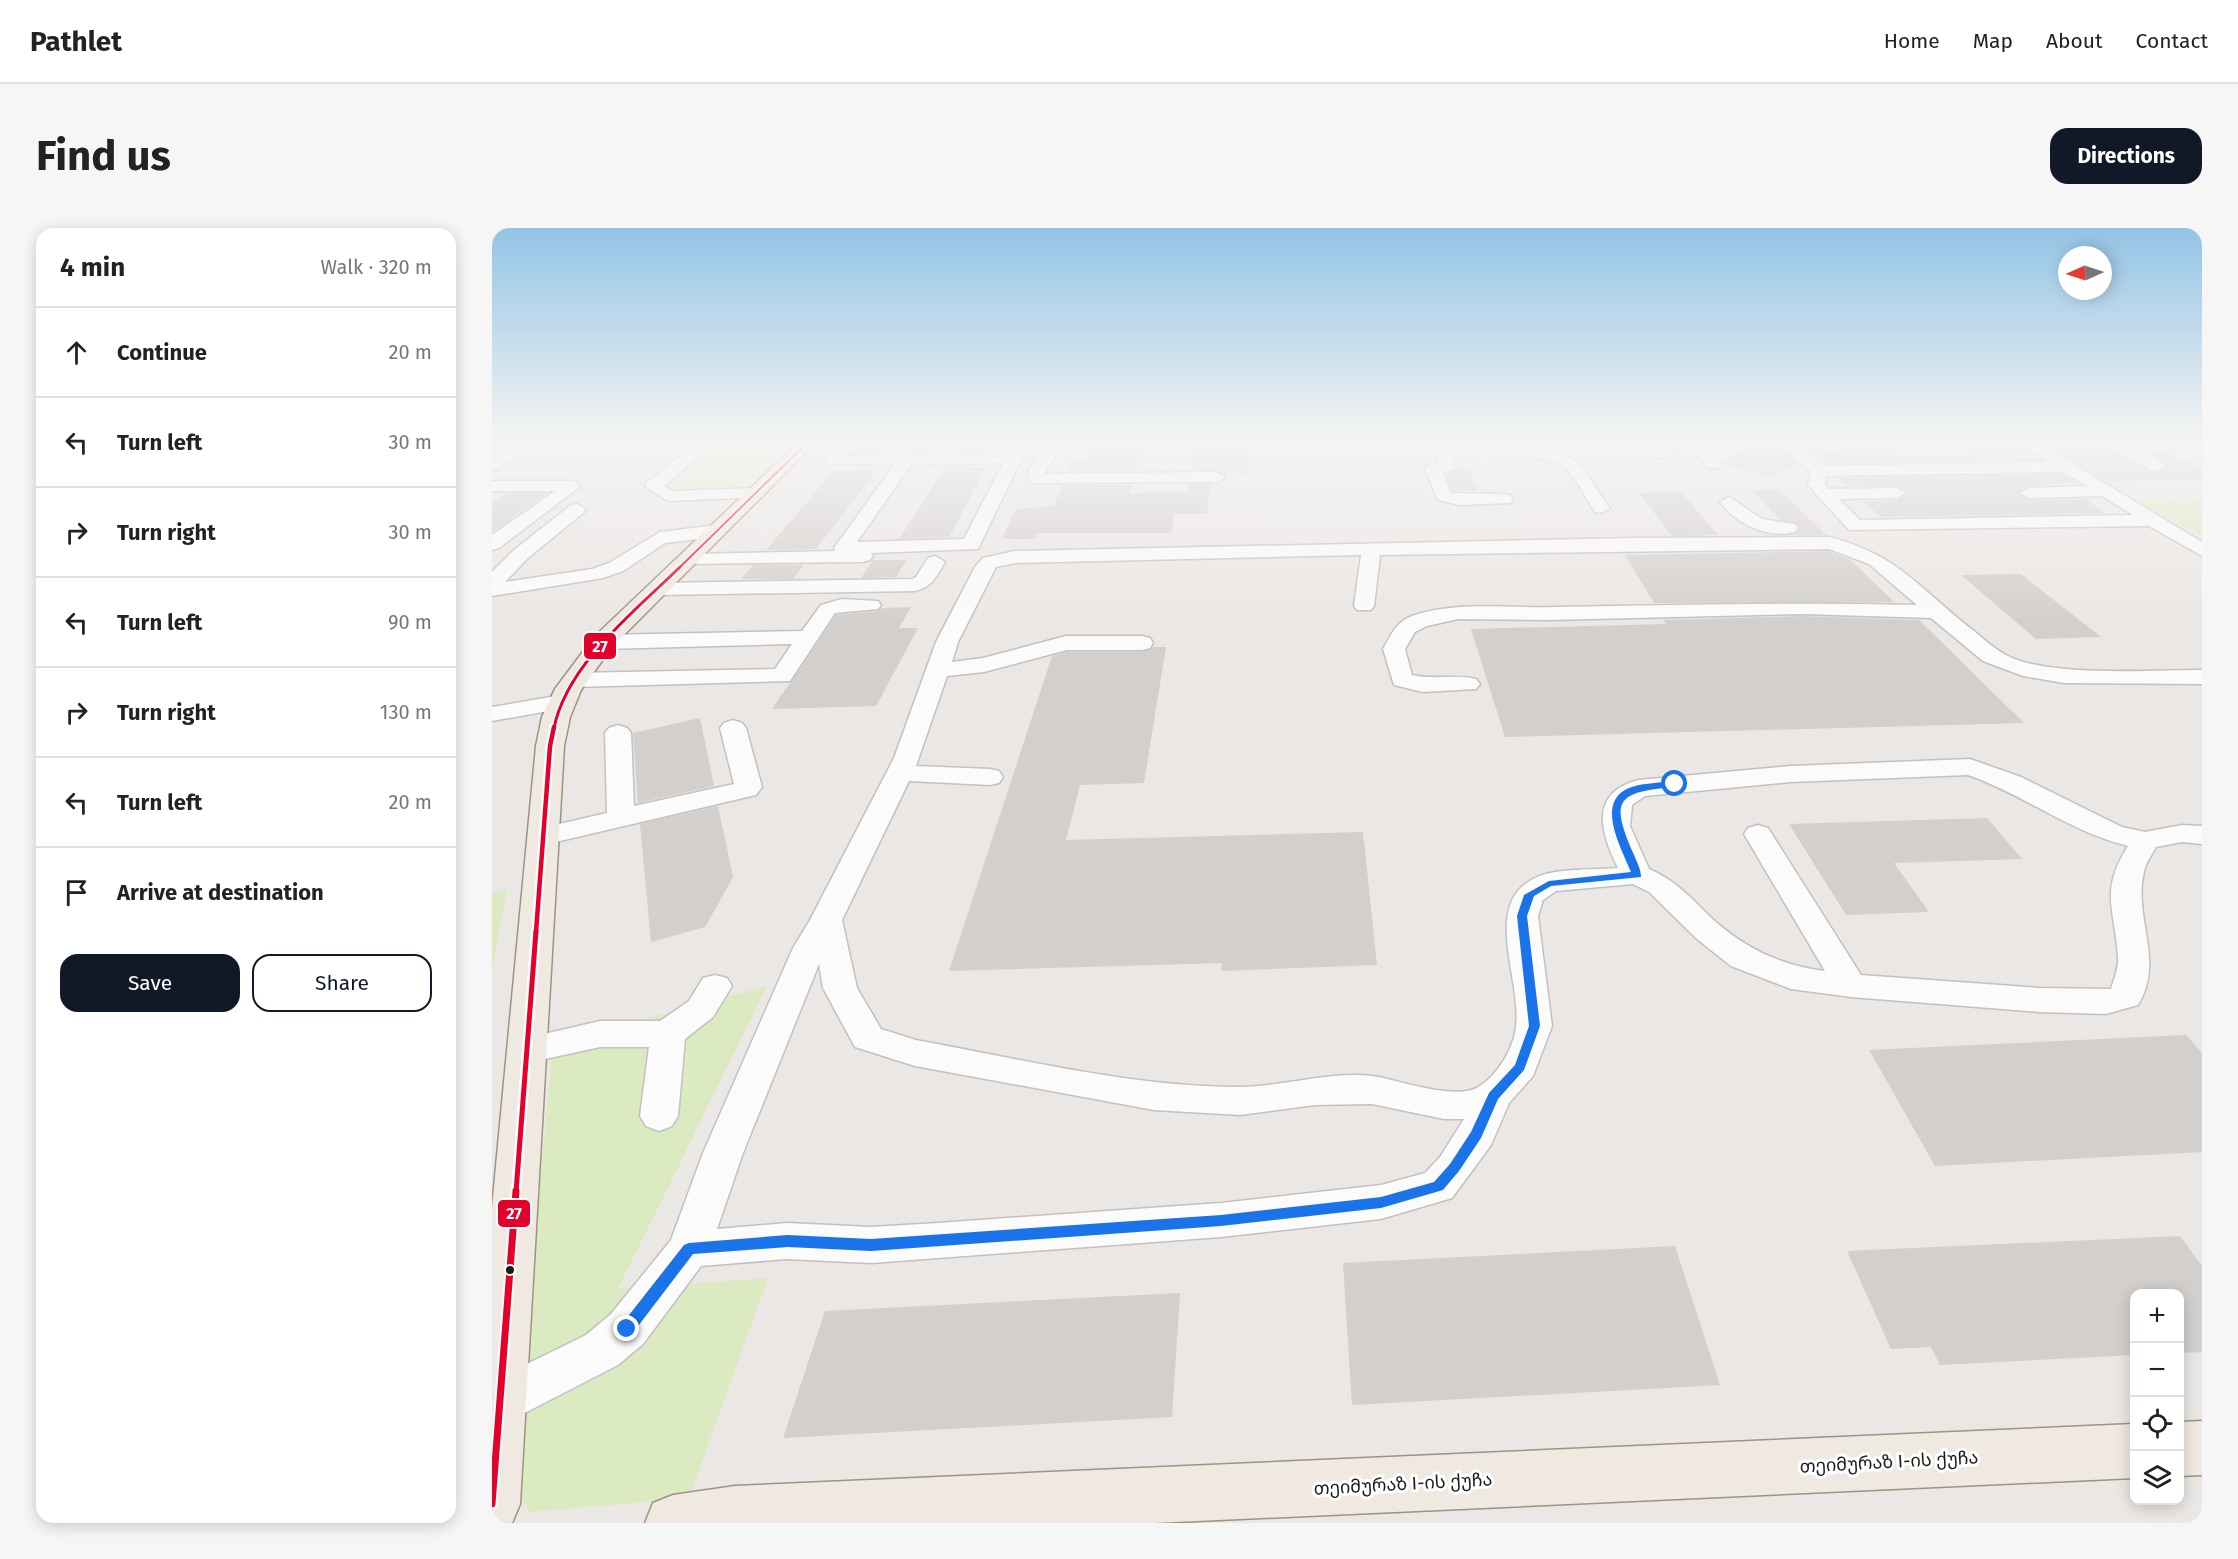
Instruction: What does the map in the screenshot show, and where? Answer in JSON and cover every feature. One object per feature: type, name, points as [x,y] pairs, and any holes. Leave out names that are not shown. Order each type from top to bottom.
[{"type":"main road","points":[[492,1504],[500,1401],[499,1325],[503,1217],[527,1050],[550,746],[556,717],[568,691],[603,642],[746,502]]},
{"type":"main road","points":[[2184,1449],[2202,1448]]},
{"type":"main road","name":"თეიმურაზ I-ის ქუჩა","points":[[673,1523],[759,1513],[2130,1451]]},
{"type":"street","points":[[492,544],[550,502]]},
{"type":"street","points":[[876,502],[843,548],[971,545],[992,502]]},
{"type":"street","points":[[1597,502],[1601,508]]},
{"type":"street","points":[[1730,502],[1750,521],[1774,528],[2156,520]]},
{"type":"street","points":[[1833,502],[1855,526]]},
{"type":"street","points":[[2127,502],[2202,550]]},
{"type":"street","points":[[492,584],[521,554],[578,509]]},
{"type":"street","points":[[492,590],[596,574],[616,567],[660,538],[717,531]]},
{"type":"street","points":[[500,1401],[602,1350],[627,1329],[689,1249],[723,1153],[809,948],[899,773],[951,632],[970,600],[985,567],[1000,560],[1371,549],[1829,543],[1850,547],[1878,560],[1906,581],[1936,612],[1991,656],[2023,669],[2064,676],[2202,677]]},
{"type":"street","points":[[1364,606],[1371,549]]},
{"type":"street","points":[[688,560],[965,554]]},
{"type":"street","points":[[647,600],[915,585],[924,581],[935,562]]},
{"type":"street","points":[[647,600],[809,605]]},
{"type":"street","points":[[492,714],[568,691],[782,676],[828,609],[842,605],[882,604]]},
{"type":"street","points":[[1468,684],[1423,685],[1402,680],[1394,649],[1406,628],[1420,621],[1458,613],[1550,614],[1803,608],[1936,612]]},
{"type":"street","points":[[603,642],[808,637]]},
{"type":"street","points":[[938,670],[984,665],[1066,643],[1142,643]]},
{"type":"street","points":[[543,836],[746,789],[748,787],[734,728]]},
{"type":"street","points":[[618,733],[621,819]]},
{"type":"street","points":[[1637,874],[1616,826],[1616,806],[1624,794],[1639,788],[1791,774],[1970,767],[1990,773],[2042,801],[2114,833],[2146,841],[2180,834],[2202,835]]},
{"type":"street","points":[[899,773],[990,777]]},
{"type":"street","points":[[1758,834],[1810,923],[1851,986]]},
{"type":"street","points":[[689,1249],[788,1241],[871,1245],[1221,1220],[1381,1202],[1438,1186],[1454,1168],[1477,1134],[1493,1096],[1520,1067],[1534,1026],[1522,916],[1529,895],[1549,884],[1637,874],[1660,885],[1708,932],[1743,958],[1791,978],[1851,986],[2051,1001],[2106,1002],[2126,997],[2135,960],[2125,902],[2127,884],[2130,866],[2146,841]]},
{"type":"street","points":[[825,920],[840,988],[868,1038],[915,1053],[1155,1096],[1240,1101],[1315,1091],[1372,1090],[1444,1105],[1473,1105],[1493,1096]]},
{"type":"street","points":[[527,1050],[600,1034],[668,1034],[701,1009],[715,986]]},
{"type":"street","points":[[659,1116],[668,1034]]},
{"type":"green space","points":[[2141,502],[2202,502],[2202,537]]},
{"type":"green space","points":[[507,889],[492,970],[492,894]]},
{"type":"green space","points":[[767,986],[618,1289],[768,1278],[689,1498],[530,1512],[512,1481],[553,1044]]},
{"type":"building","points":[[493,502],[534,502],[492,532]]},
{"type":"building","points":[[807,502],[852,502],[816,549],[766,550]]},
{"type":"building","points":[[923,502],[968,502],[949,537],[899,539]]},
{"type":"building","points":[[1055,502],[1208,502],[1207,514],[1174,514],[1171,533],[1037,533],[1035,539],[1002,539],[1016,509],[1054,506]]},
{"type":"building","points":[[1646,502],[1690,502],[1718,535],[1672,536]]},
{"type":"building","points":[[1763,502],[1793,502],[1826,535],[1796,535],[1800,528],[1797,523],[1780,520]]},
{"type":"building","points":[[1865,502],[2091,502],[2105,513],[1881,517]]},
{"type":"building","points":[[1829,551],[1851,560],[1894,602],[1654,603],[1625,555]]},
{"type":"building","points":[[873,560],[907,560],[896,577],[861,578]]},
{"type":"building","points":[[753,565],[804,565],[793,579],[741,579]]},
{"type":"building","points":[[2021,574],[2101,637],[2036,639],[1961,575]]},
{"type":"building","points":[[911,607],[899,628],[918,628],[876,706],[772,709],[836,615],[878,611],[882,608]]},
{"type":"building","points":[[1803,616],[1919,620],[2024,723],[1505,737],[1471,629],[1666,624],[1664,620]]},
{"type":"building","points":[[1153,647],[1166,647],[1144,783],[1080,785],[1066,840],[1363,832],[1377,965],[1221,971],[1222,963],[949,971],[1052,656],[1067,652],[1142,652]]},
{"type":"building","points":[[700,718],[714,786],[638,803],[633,733]]},
{"type":"building","points":[[718,806],[733,877],[705,927],[651,942],[640,824]]},
{"type":"building","points":[[1987,818],[2022,859],[1894,863],[1929,912],[1846,915],[1789,824]]},
{"type":"building","points":[[2186,1035],[2202,1053],[2202,1152],[1935,1166],[1869,1050]]},
{"type":"building","points":[[2180,1236],[2202,1266],[2202,1352],[2184,1353],[2184,1289],[2130,1289],[2130,1355],[1940,1365],[1931,1347],[1891,1349],[1847,1251]]},
{"type":"building","points":[[1675,1246],[1720,1385],[1352,1405],[1343,1263]]},
{"type":"building","points":[[1180,1293],[1172,1417],[783,1438],[825,1311]]},
{"type":"transit line","name":"27","points":[[492,1504],[550,746],[556,717],[568,689],[603,642],[746,502]]},
{"type":"route","points":[[627,1329],[658,1286],[689,1249],[788,1241],[871,1245],[1221,1220],[1381,1202],[1412,1196],[1438,1186],[1454,1168],[1477,1134],[1493,1096],[1520,1067],[1534,1026],[1532,984],[1522,916],[1529,895],[1549,884],[1637,874],[1625,852],[1616,826],[1616,806],[1624,794],[1639,788],[1675,784]]}]
